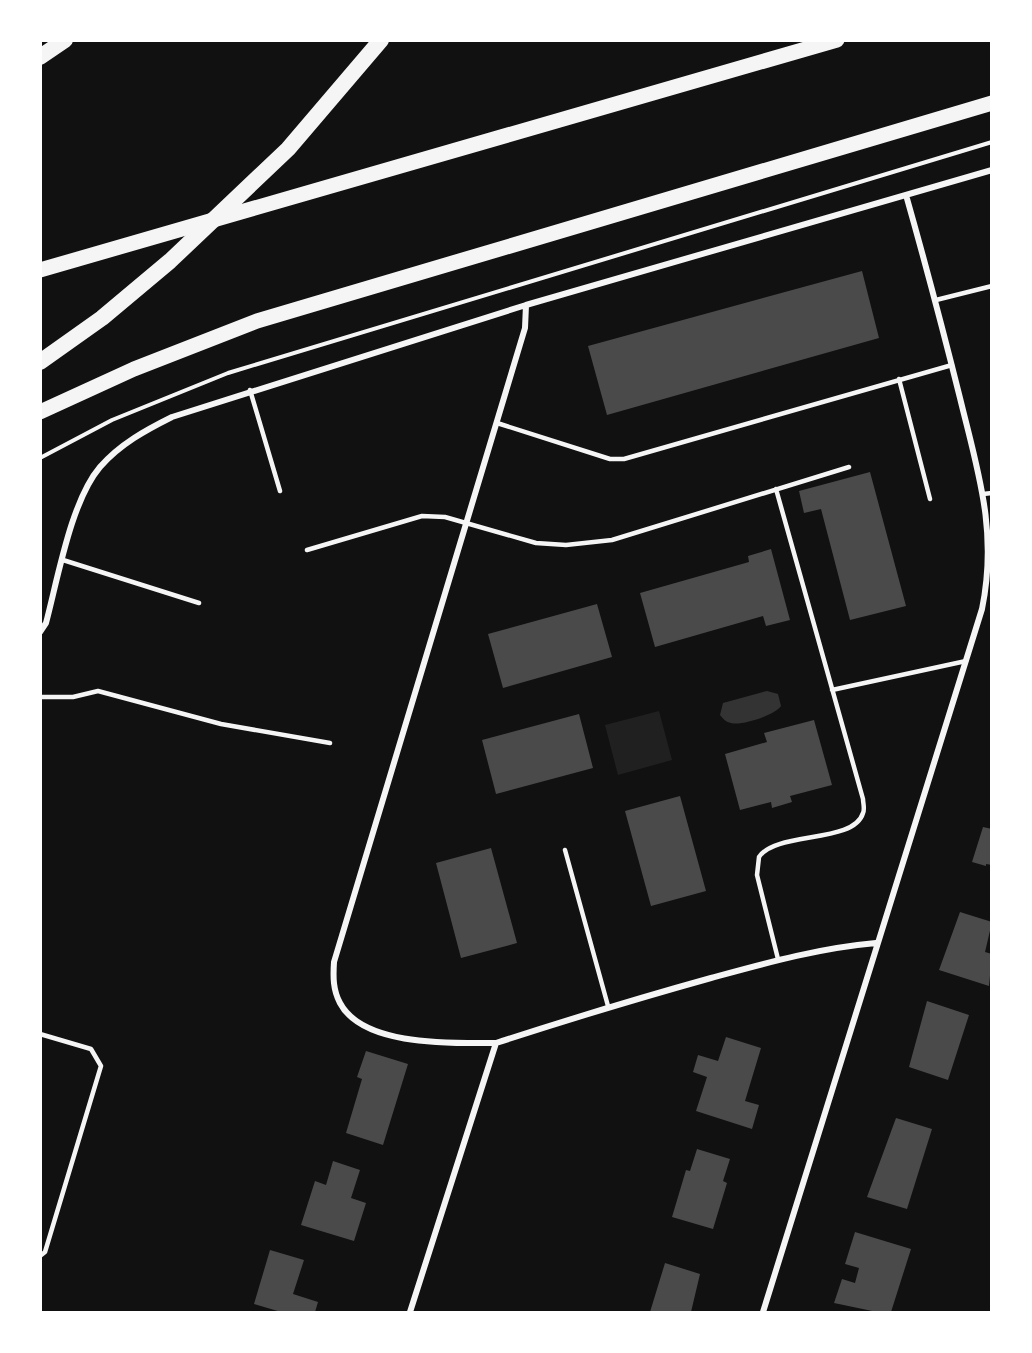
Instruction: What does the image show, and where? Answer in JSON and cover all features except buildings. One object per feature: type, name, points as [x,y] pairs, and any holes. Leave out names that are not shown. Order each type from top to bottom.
[{"type":"highway","points":[[40,57],[65,40]]},
{"type":"highway","points":[[40,362],[102,318],[170,261],[288,149],[381,40]]},
{"type":"main road","points":[[40,270],[837,40]]},
{"type":"main road","points":[[40,412],[134,369],[257,321],[992,103]]},
{"type":"street","points":[[40,632],[81,497],[100,467],[134,436],[172,417],[250,390],[526,305],[992,170]]},
{"type":"street","points":[[762,1312],[966,661],[988,577],[989,545],[982,494],[936,300],[906,195]]},
{"type":"street","points":[[526,305],[525,328],[334,962],[333,984],[340,1004],[353,1018],[376,1031],[413,1040],[496,1043],[608,1006],[778,959],[830,947],[876,943]]},
{"type":"street","points":[[410,1312],[496,1043]]},
{"type":"lane","points":[[936,300],[992,286]]},
{"type":"lane","points":[[496,423],[610,459],[624,459],[952,365]]},
{"type":"lane","points":[[899,380],[930,499]]},
{"type":"lane","points":[[250,390],[280,491]]},
{"type":"lane","points":[[307,550],[422,516],[446,517],[536,543],[566,545],[612,540],[849,467]]},
{"type":"lane","points":[[776,489],[863,799],[864,813],[856,824],[844,830],[769,848],[759,857],[757,874],[778,959]]},
{"type":"lane","points":[[982,494],[992,493]]},
{"type":"lane","points":[[63,560],[200,603]]},
{"type":"lane","points":[[832,690],[966,661]]},
{"type":"lane","points":[[40,697],[73,698],[98,692],[221,724],[330,743]]},
{"type":"lane","points":[[565,850],[608,1006]]},
{"type":"lane","points":[[40,1034],[91,1049],[101,1066],[45,1252],[40,1256]]},
{"type":"path","points":[[40,458],[112,420],[228,372],[992,142]]},
{"type":"shaded area","points":[[767,691],[778,694],[781,706],[772,713],[736,724],[728,722],[720,715],[723,703]]},
{"type":"shaded area","points":[[659,711],[672,760],[618,775],[605,725]]}]
